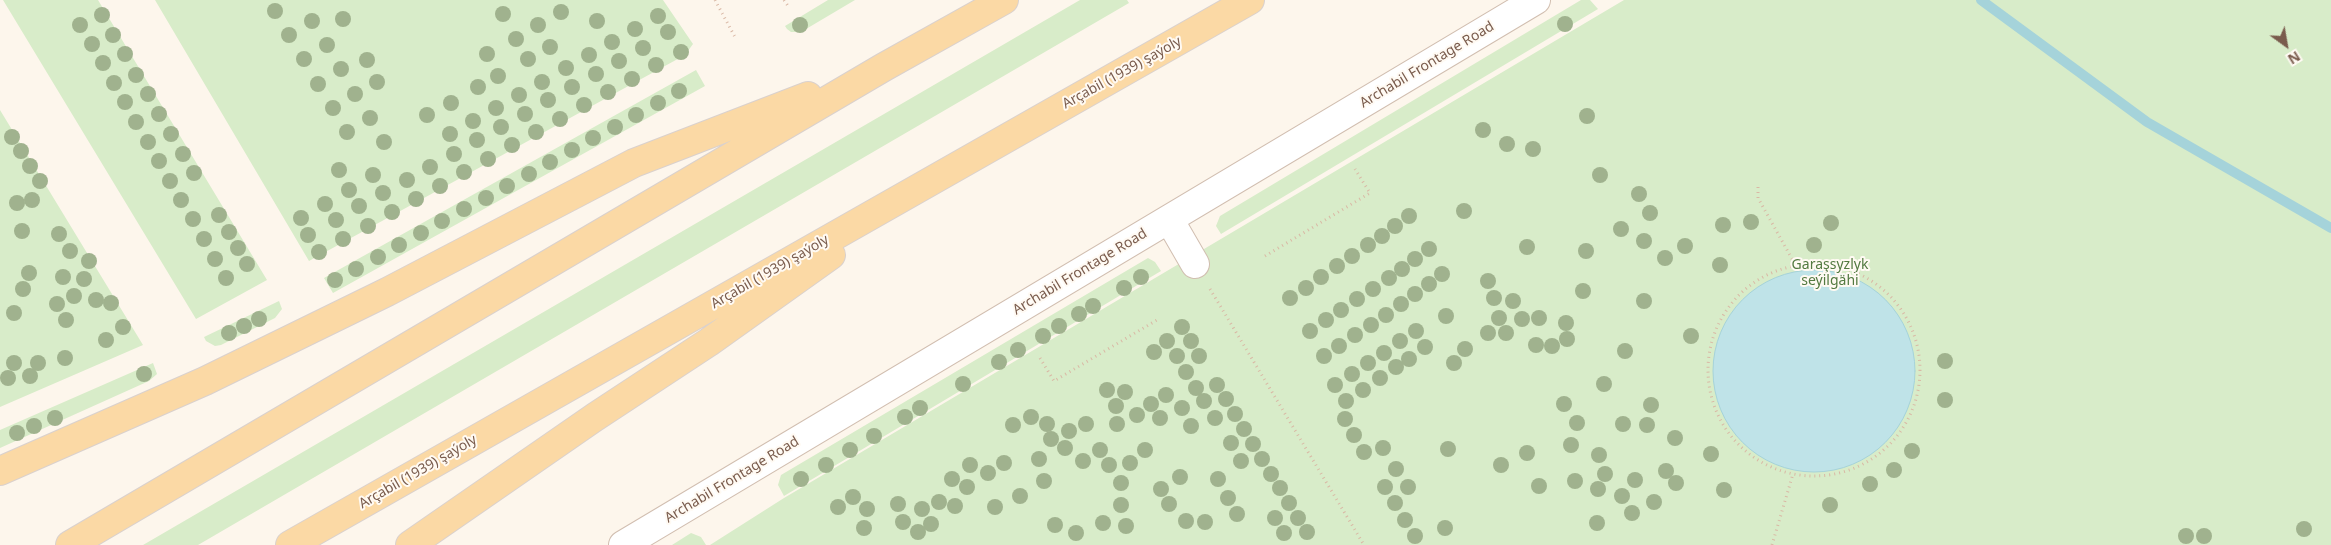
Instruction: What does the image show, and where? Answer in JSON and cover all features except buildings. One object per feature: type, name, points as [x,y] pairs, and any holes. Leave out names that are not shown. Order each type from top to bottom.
[{"type":"main road","points":[[70,545],[884,67],[1004,0]]},
{"type":"main road","name":"Arçabil (1939) şaýoly","points":[[290,545],[1250,0]]},
{"type":"main road","points":[[1219,18],[1262,0]]},
{"type":"main road","points":[[0,471],[204,381],[387,292],[634,163],[884,67]]},
{"type":"main road","points":[[410,545],[587,422],[709,342],[957,166]]},
{"type":"street","name":"Archabil Frontage Road","points":[[623,545],[1536,0]]},
{"type":"street","points":[[1169,219],[1195,264]]},
{"type":"path","points":[[715,0],[735,36]]},
{"type":"path","points":[[784,0],[788,6]]},
{"type":"path","points":[[1265,256],[1370,193],[1355,168]]},
{"type":"path","points":[[1758,187],[1758,198],[1796,266]]},
{"type":"path","points":[[1195,264],[1364,545]]},
{"type":"path","points":[[1818,264],[1841,267],[1862,274],[1880,286],[1896,302],[1909,320],[1917,341],[1921,363],[1920,385],[1915,407],[1905,427],[1891,444],[1874,459],[1854,469],[1833,476],[1810,477],[1794,474],[1768,466],[1749,454],[1732,439],[1720,420],[1708,378],[1714,334],[1724,314],[1738,296],[1755,282],[1775,272],[1796,266],[1818,264]]},
{"type":"path","points":[[1040,358],[1054,381],[1157,320]]},
{"type":"path","points":[[1772,545],[1794,474]]},
{"type":"green space","points":[[3,0],[98,0],[267,280],[196,319]]},
{"type":"green space","points":[[155,0],[663,0],[693,44],[685,55],[309,261]]},
{"type":"green space","points":[[828,0],[855,0],[801,32],[791,32],[785,26]]},
{"type":"green space","points":[[1080,0],[1127,0],[1129,3],[198,545],[143,545]]},
{"type":"green space","points":[[1581,0],[1590,0],[1598,9],[1221,234],[1216,226],[1220,216]]},
{"type":"green space","name":"Garaşsyzlyk seýilgähi","points":[[1624,0],[2331,0],[2331,545],[710,545],[784,498]]},
{"type":"green space","points":[[696,70],[705,86],[333,293],[324,278]]},
{"type":"green space","points":[[0,110],[143,345],[0,407]]},
{"type":"green space","points":[[1148,258],[1155,262],[1161,271],[784,496],[778,485],[781,475]]},
{"type":"green space","points":[[279,301],[282,309],[275,318],[221,345],[215,346],[206,341],[204,337]]},
{"type":"green space","points":[[153,363],[157,374],[149,381],[0,448],[0,430]]},
{"type":"green space","points":[[691,533],[701,537],[706,545],[672,545]]},
{"type":"water","points":[[1804,270],[1824,270],[1843,274],[1862,282],[1878,293],[1892,307],[1903,323],[1911,342],[1915,371],[1911,400],[1903,419],[1892,435],[1878,449],[1862,460],[1843,468],[1824,472],[1804,472],[1785,468],[1766,460],[1750,449],[1736,435],[1725,419],[1717,400],[1713,381],[1713,361],[1717,342],[1725,323],[1736,307],[1750,293],[1766,282],[1785,274]]},
{"type":"waterway","points":[[1981,0],[2147,122],[2331,228]]}]
